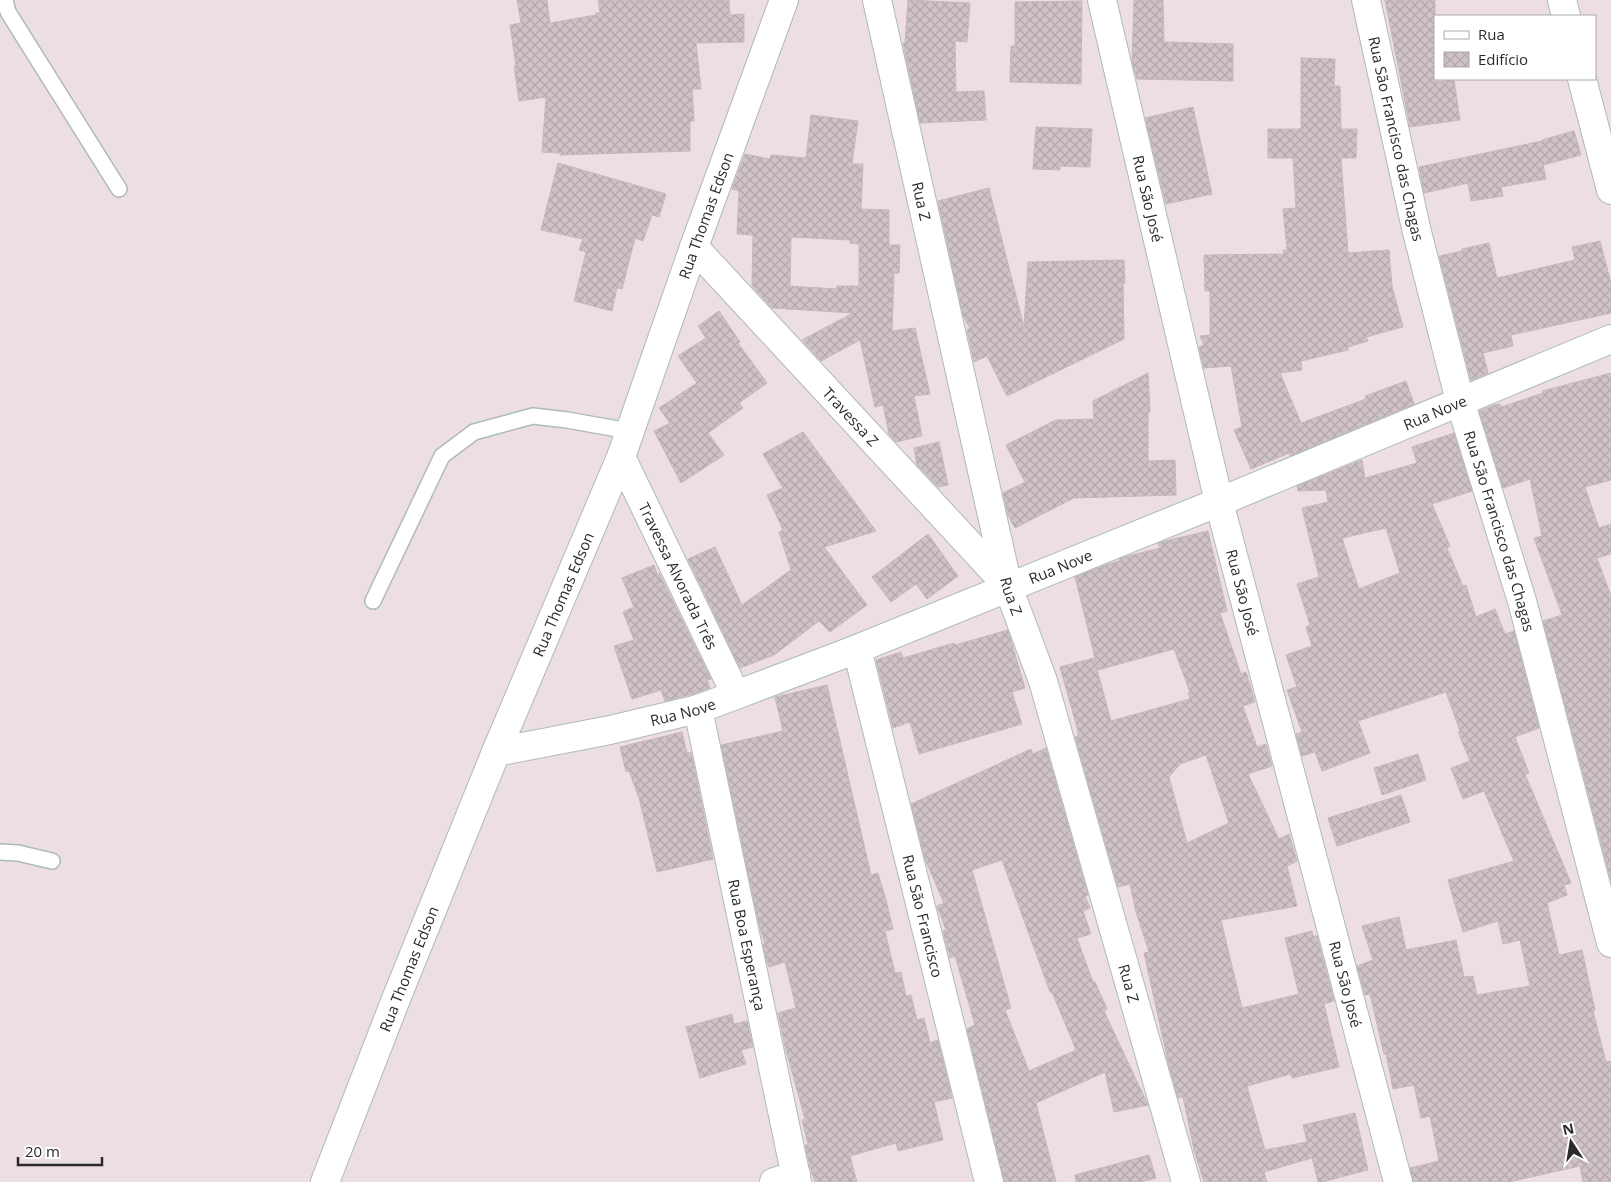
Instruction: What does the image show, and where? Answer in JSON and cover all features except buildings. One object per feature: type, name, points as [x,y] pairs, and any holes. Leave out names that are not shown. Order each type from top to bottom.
[{"type":"street","name":"Rua Thomas Edson","points":[[325,1182],[396,999],[496,752],[621,456],[694,247],[784,0]]},
{"type":"street","name":"Rua Z","points":[[877,0],[1008,587],[1043,681],[1186,1182]]},
{"type":"street","name":"Rua São José","points":[[1102,0],[1219,502],[1398,1182]]},
{"type":"street","name":"Rua São Francisco das Chagas","points":[[1366,0],[1416,228],[1460,401],[1522,601],[1611,943]]},
{"type":"street","points":[[1562,0],[1566,15]]},
{"type":"street","points":[[1582,80],[1611,190]]},
{"type":"street","name":"Travessa Z","points":[[694,247],[1008,587]]},
{"type":"street","name":"Rua Nove","points":[[496,752],[610,730],[698,709],[736,695],[857,649],[1219,502],[1611,339]]},
{"type":"street","name":"Travessa Alvorada Três","points":[[621,456],[736,695]]},
{"type":"street","name":"Rua São Francisco","points":[[857,649],[989,1182]]},
{"type":"street","name":"Rua Boa Esperança","points":[[698,709],[789,1180]]},
{"type":"lane","points":[[5,0],[8,12],[118,189]]},
{"type":"lane","points":[[373,601],[442,456],[474,432],[532,416],[629,431]]},
{"type":"lane","points":[[0,852],[18,853],[52,861]]}]
